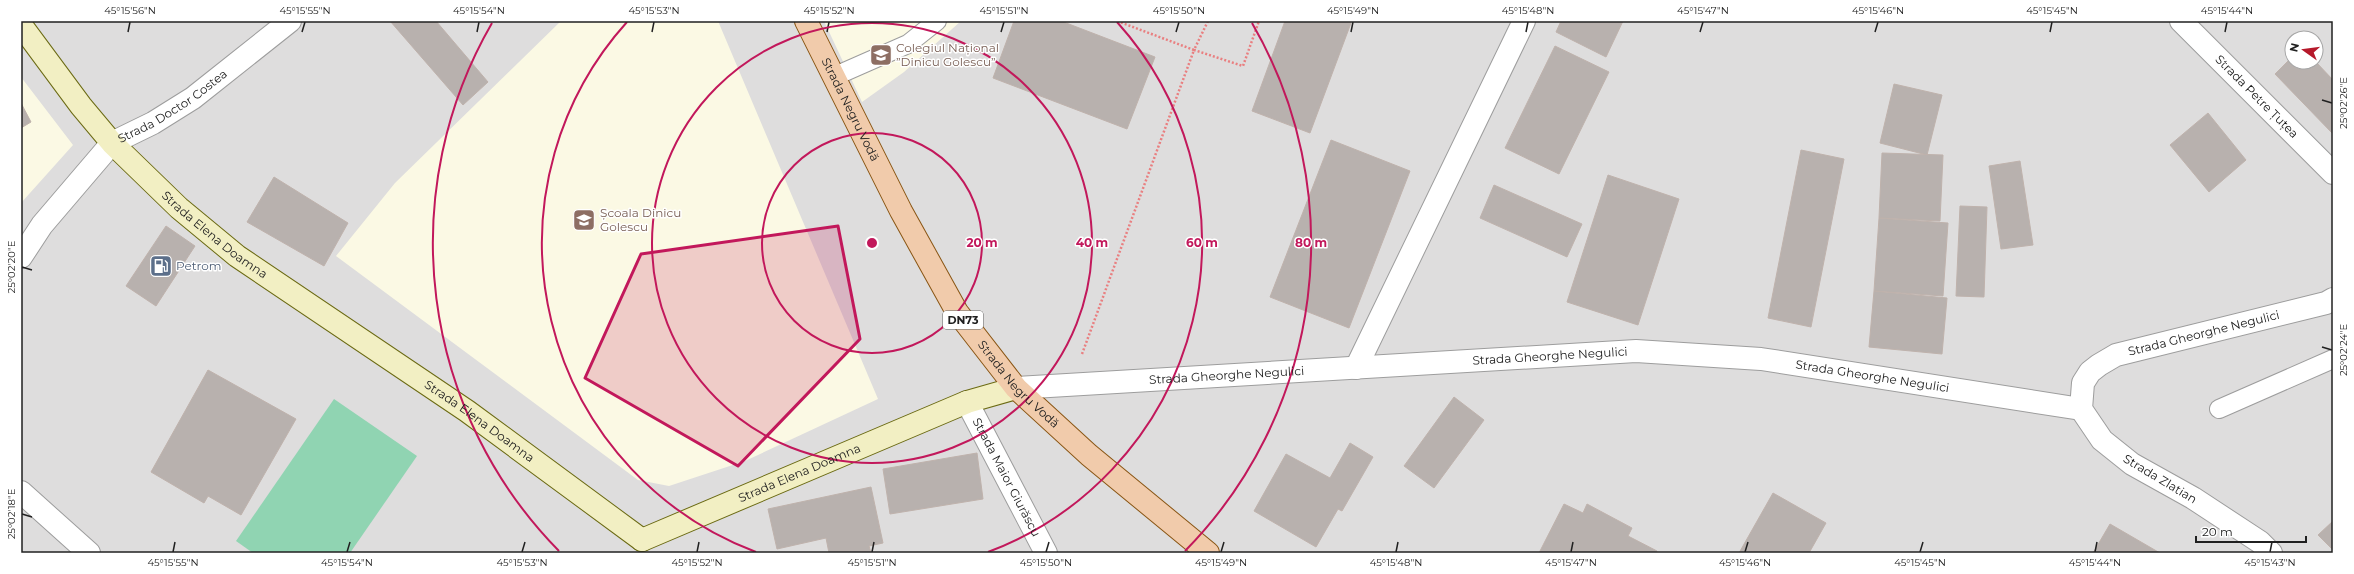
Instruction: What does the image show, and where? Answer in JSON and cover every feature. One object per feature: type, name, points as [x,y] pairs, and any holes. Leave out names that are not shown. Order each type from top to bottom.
[{"type":"main road","name":"Strada Negru Vodă","points":[[806,21],[901,211],[956,312],[1016,388],[1089,455],[1208,553]]},
{"type":"main road","name":"Strada Elena Doamna","points":[[23,27],[80,106],[112,143],[179,208],[237,256],[467,411],[644,546],[967,402],[1016,388]]},
{"type":"street","name":"Strada Doctor Costea","points":[[21,257],[42,225],[112,143],[153,123],[193,98],[290,21]]},
{"type":"street","points":[[1356,368],[1524,21]]},
{"type":"street","name":"Strada Petre Țuțea","points":[[2181,21],[2333,172]]},
{"type":"street","name":"Strada Gheorghe Negulici","points":[[1016,388],[1072,383],[1636,351],[1761,359],[2081,409],[2083,383],[2090,372],[2099,365],[2116,356],[2326,303],[2333,299]]},
{"type":"street","name":"Strada Maior Giurăscu","points":[[967,402],[1046,553]]},
{"type":"street","name":"Strada Zlatian","points":[[2081,409],[2102,440],[2132,464],[2193,498],[2260,542],[2271,553]]},
{"type":"street","points":[[21,492],[89,553]]},
{"type":"lane","points":[[833,77],[908,44],[937,21]]},
{"type":"lane","points":[[2219,409],[2333,359]]},
{"type":"path","points":[[1117,21],[1194,50],[1243,66],[1259,21]]},
{"type":"path","points":[[1072,383],[1194,50],[1208,21]]},
{"type":"highlighted area","points":[[838,226],[860,339],[738,466],[585,378],[641,254]]},
{"type":"shaded area","points":[[21,21],[2333,21],[2333,553],[21,553]]},
{"type":"shaded area","name":"Școala Dinicu Golescu","points":[[561,21],[718,21],[878,399],[745,461],[669,486],[638,480],[336,256],[395,183]]},
{"type":"shaded area","name":"Colegiul Național ”Dinicu Golescu”","points":[[824,21],[961,21],[904,72],[862,102]]},
{"type":"shaded area","points":[[21,77],[73,145],[21,203]]},
{"type":"green space","points":[[334,399],[417,456],[350,553],[253,553],[236,541]]},
{"type":"building","points":[[390,21],[436,21],[488,82],[463,105]]},
{"type":"building","points":[[1014,21],[1061,21],[1155,57],[1127,129],[993,78]]},
{"type":"building","points":[[1285,21],[1344,21],[1351,23],[1310,133],[1252,111]]},
{"type":"building","points":[[1561,21],[1623,21],[1606,57],[1556,32]]},
{"type":"building","points":[[1555,46],[1609,72],[1559,174],[1505,148]]},
{"type":"building","points":[[2284,65],[2284,70],[2324,70],[2333,80],[2333,134],[2275,74]]},
{"type":"building","points":[[1894,84],[1942,95],[1927,155],[1880,143]]},
{"type":"building","points":[[21,103],[31,122],[21,128]]},
{"type":"building","points":[[2208,113],[2246,160],[2209,192],[2170,145]]},
{"type":"building","points":[[1331,140],[1410,171],[1349,328],[1270,297]]},
{"type":"building","points":[[1801,150],[1844,159],[1811,327],[1768,318]]},
{"type":"building","points":[[1882,153],[1943,155],[1940,221],[1879,218]]},
{"type":"building","points":[[2020,161],[2033,245],[2001,249],[1989,166]]},
{"type":"building","points":[[1608,175],[1679,199],[1638,325],[1567,302]]},
{"type":"building","points":[[274,177],[348,223],[324,266],[247,222]]},
{"type":"building","points":[[1494,185],[1582,224],[1567,257],[1480,218]]},
{"type":"building","points":[[1960,206],[1987,207],[1984,297],[1956,296]]},
{"type":"building","points":[[1879,218],[1948,223],[1943,296],[1874,291]]},
{"type":"building","name":"Petrom","points":[[166,226],[195,246],[156,306],[126,286]]},
{"type":"building","points":[[1874,291],[1947,298],[1942,354],[1869,347]]},
{"type":"building","points":[[208,370],[296,419],[241,515],[208,496],[204,503],[151,472]]},
{"type":"building","points":[[1454,397],[1484,420],[1434,488],[1404,466]]},
{"type":"building","points":[[1350,443],[1373,457],[1342,511],[1338,509],[1316,547],[1254,511],[1286,454],[1330,478]]},
{"type":"building","points":[[977,453],[983,499],[890,514],[883,469]]},
{"type":"building","points":[[871,487],[883,543],[869,546],[871,553],[829,553],[826,538],[777,549],[768,509]]},
{"type":"building","points":[[1773,493],[1826,523],[1809,553],[1739,553]]},
{"type":"building","points":[[1564,504],[1583,513],[1587,504],[1632,528],[1628,536],[1657,551],[1656,553],[1539,553]]},
{"type":"building","points":[[2333,521],[2333,550],[2318,535]]},
{"type":"building","points":[[2110,524],[2160,553],[2093,553]]},
{"type":"place","name":"Colegiul Național ”Dinicu Golescu”","points":[[881,55]]},
{"type":"place","name":"Școala Dinicu Golescu","points":[[584,220]]},
{"type":"place","name":"Petrom","points":[[161,266]]}]
